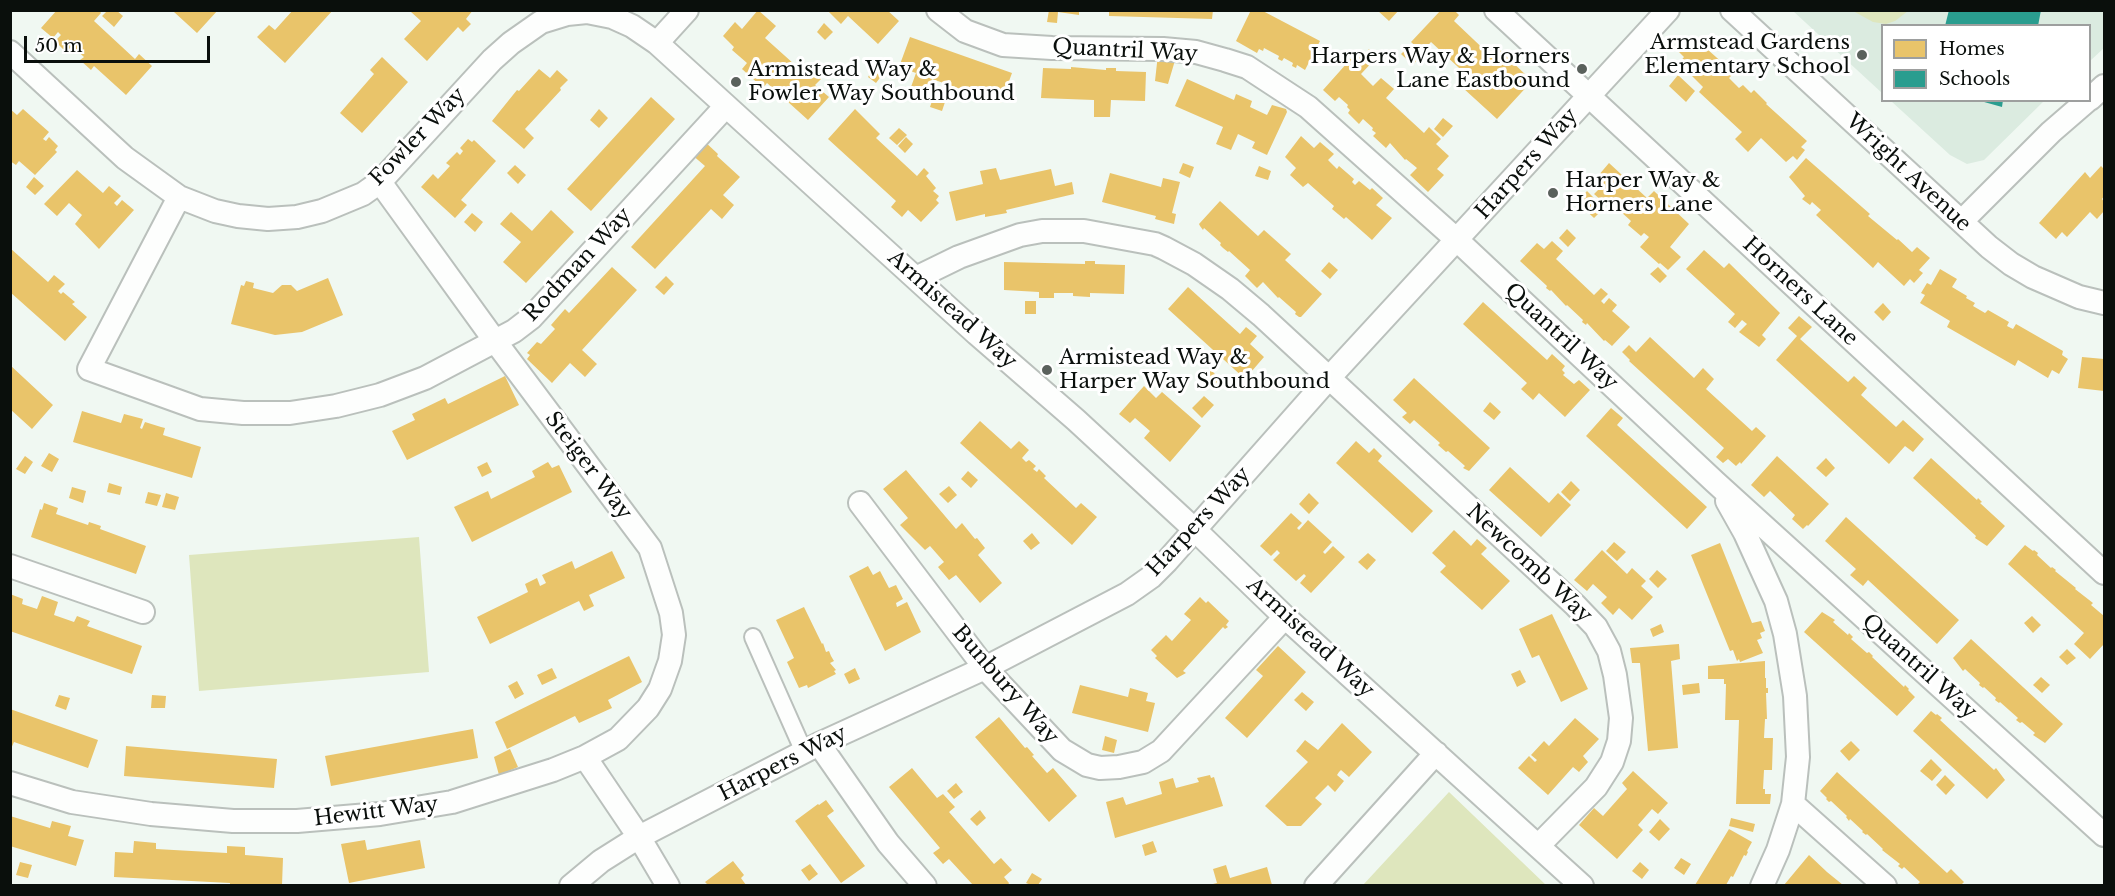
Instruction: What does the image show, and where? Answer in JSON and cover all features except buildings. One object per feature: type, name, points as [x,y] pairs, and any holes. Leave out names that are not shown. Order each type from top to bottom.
[{"type":"street","points":[[657,43],[687,10]]},
{"type":"street","name":"Quantril Way","points":[[938,10],[965,31],[1004,45],[1185,51],[1225,60],[1247,67],[1308,106],[1457,240],[1715,482],[2104,835]]},
{"type":"street","name":"Horners Lane","points":[[1496,10],[2104,573]]},
{"type":"street","name":"Harpers Way","points":[[571,885],[601,861],[639,837],[812,748],[985,668],[1127,594],[1151,577],[1329,378],[1668,10]]},
{"type":"street","name":"Wright Avenue","points":[[1732,10],[2010,264],[2079,297],[2104,303]]},
{"type":"street","name":"Fowler Way","points":[[10,52],[125,158],[179,197],[215,211],[268,219],[297,217],[322,211],[363,194],[380,182],[477,75],[510,43],[541,22],[567,14],[587,12],[610,14]]},
{"type":"street","name":"Armistead Way","points":[[610,14],[657,43],[1194,529],[1285,617],[1581,885]]},
{"type":"street","points":[[2091,98],[2104,86]]},
{"type":"street","points":[[1962,221],[2051,132],[2087,102]]},
{"type":"street","name":"Rodman Way","points":[[179,197],[89,369],[200,409],[243,413],[290,413],[336,406],[380,395],[425,378],[514,331],[531,318],[726,106]]},
{"type":"street","name":"Steiger Way","points":[[380,182],[495,341],[650,548],[671,613],[674,635],[670,661],[660,689],[648,708],[618,740],[585,757]]},
{"type":"street","name":"Newcomb Way","points":[[916,278],[997,242],[1042,231],[1084,231],[1155,244],[1194,264],[1230,289],[1329,378],[1575,605],[1596,627],[1609,651],[1621,718],[1619,741],[1612,762],[1596,787],[1539,845]]},
{"type":"street","points":[[1715,482],[1750,543],[1776,601],[1785,634],[1795,696],[1798,757],[1793,804],[1778,850],[1762,885]]},
{"type":"street","name":"Bunbury Way","points":[[860,503],[985,668],[1062,750],[1086,765],[1100,768],[1119,767],[1143,762],[1161,751],[1285,617]]},
{"type":"street","points":[[10,566],[143,612]]},
{"type":"street","points":[[753,637],[812,748],[924,885]]},
{"type":"street","points":[[1316,885],[1436,753]]},
{"type":"street","points":[[585,757],[668,885]]},
{"type":"street","name":"Hewitt Way","points":[[10,783],[72,802],[110,809],[233,821],[297,821],[380,814],[452,802],[553,770],[585,757]]},
{"type":"street","points":[[1793,804],[1885,885]]},
{"type":"shaded area","name":"Armstead Gardens Elementary School","points":[[1793,11],[2104,11],[2104,48],[2091,60],[2091,24],[1881,24],[1881,92]]},
{"type":"shaded area","name":"Armstead Gardens Elementary School","points":[[1892,102],[2043,102],[1984,160],[1967,164],[1950,155]]},
{"type":"green space","points":[[1853,11],[1908,11],[1895,21],[1886,24],[1873,22]]},
{"type":"green space","points":[[419,537],[429,672],[199,691],[189,555]]},
{"type":"green space","points":[[1449,792],[1546,885],[1363,885]]},
{"type":"place","name":"Armstead Gardens Elementary School","points":[[1862,55]]},
{"type":"place","name":"Harpers Way & Horners Lane Eastbound","points":[[1582,69]]},
{"type":"place","name":"Armistead Way & Fowler Way Southbound","points":[[736,82]]},
{"type":"place","name":"Harper Way & Horners Lane","points":[[1553,193]]},
{"type":"place","name":"Armistead Way & Harper Way Southbound","points":[[1047,370]]}]
